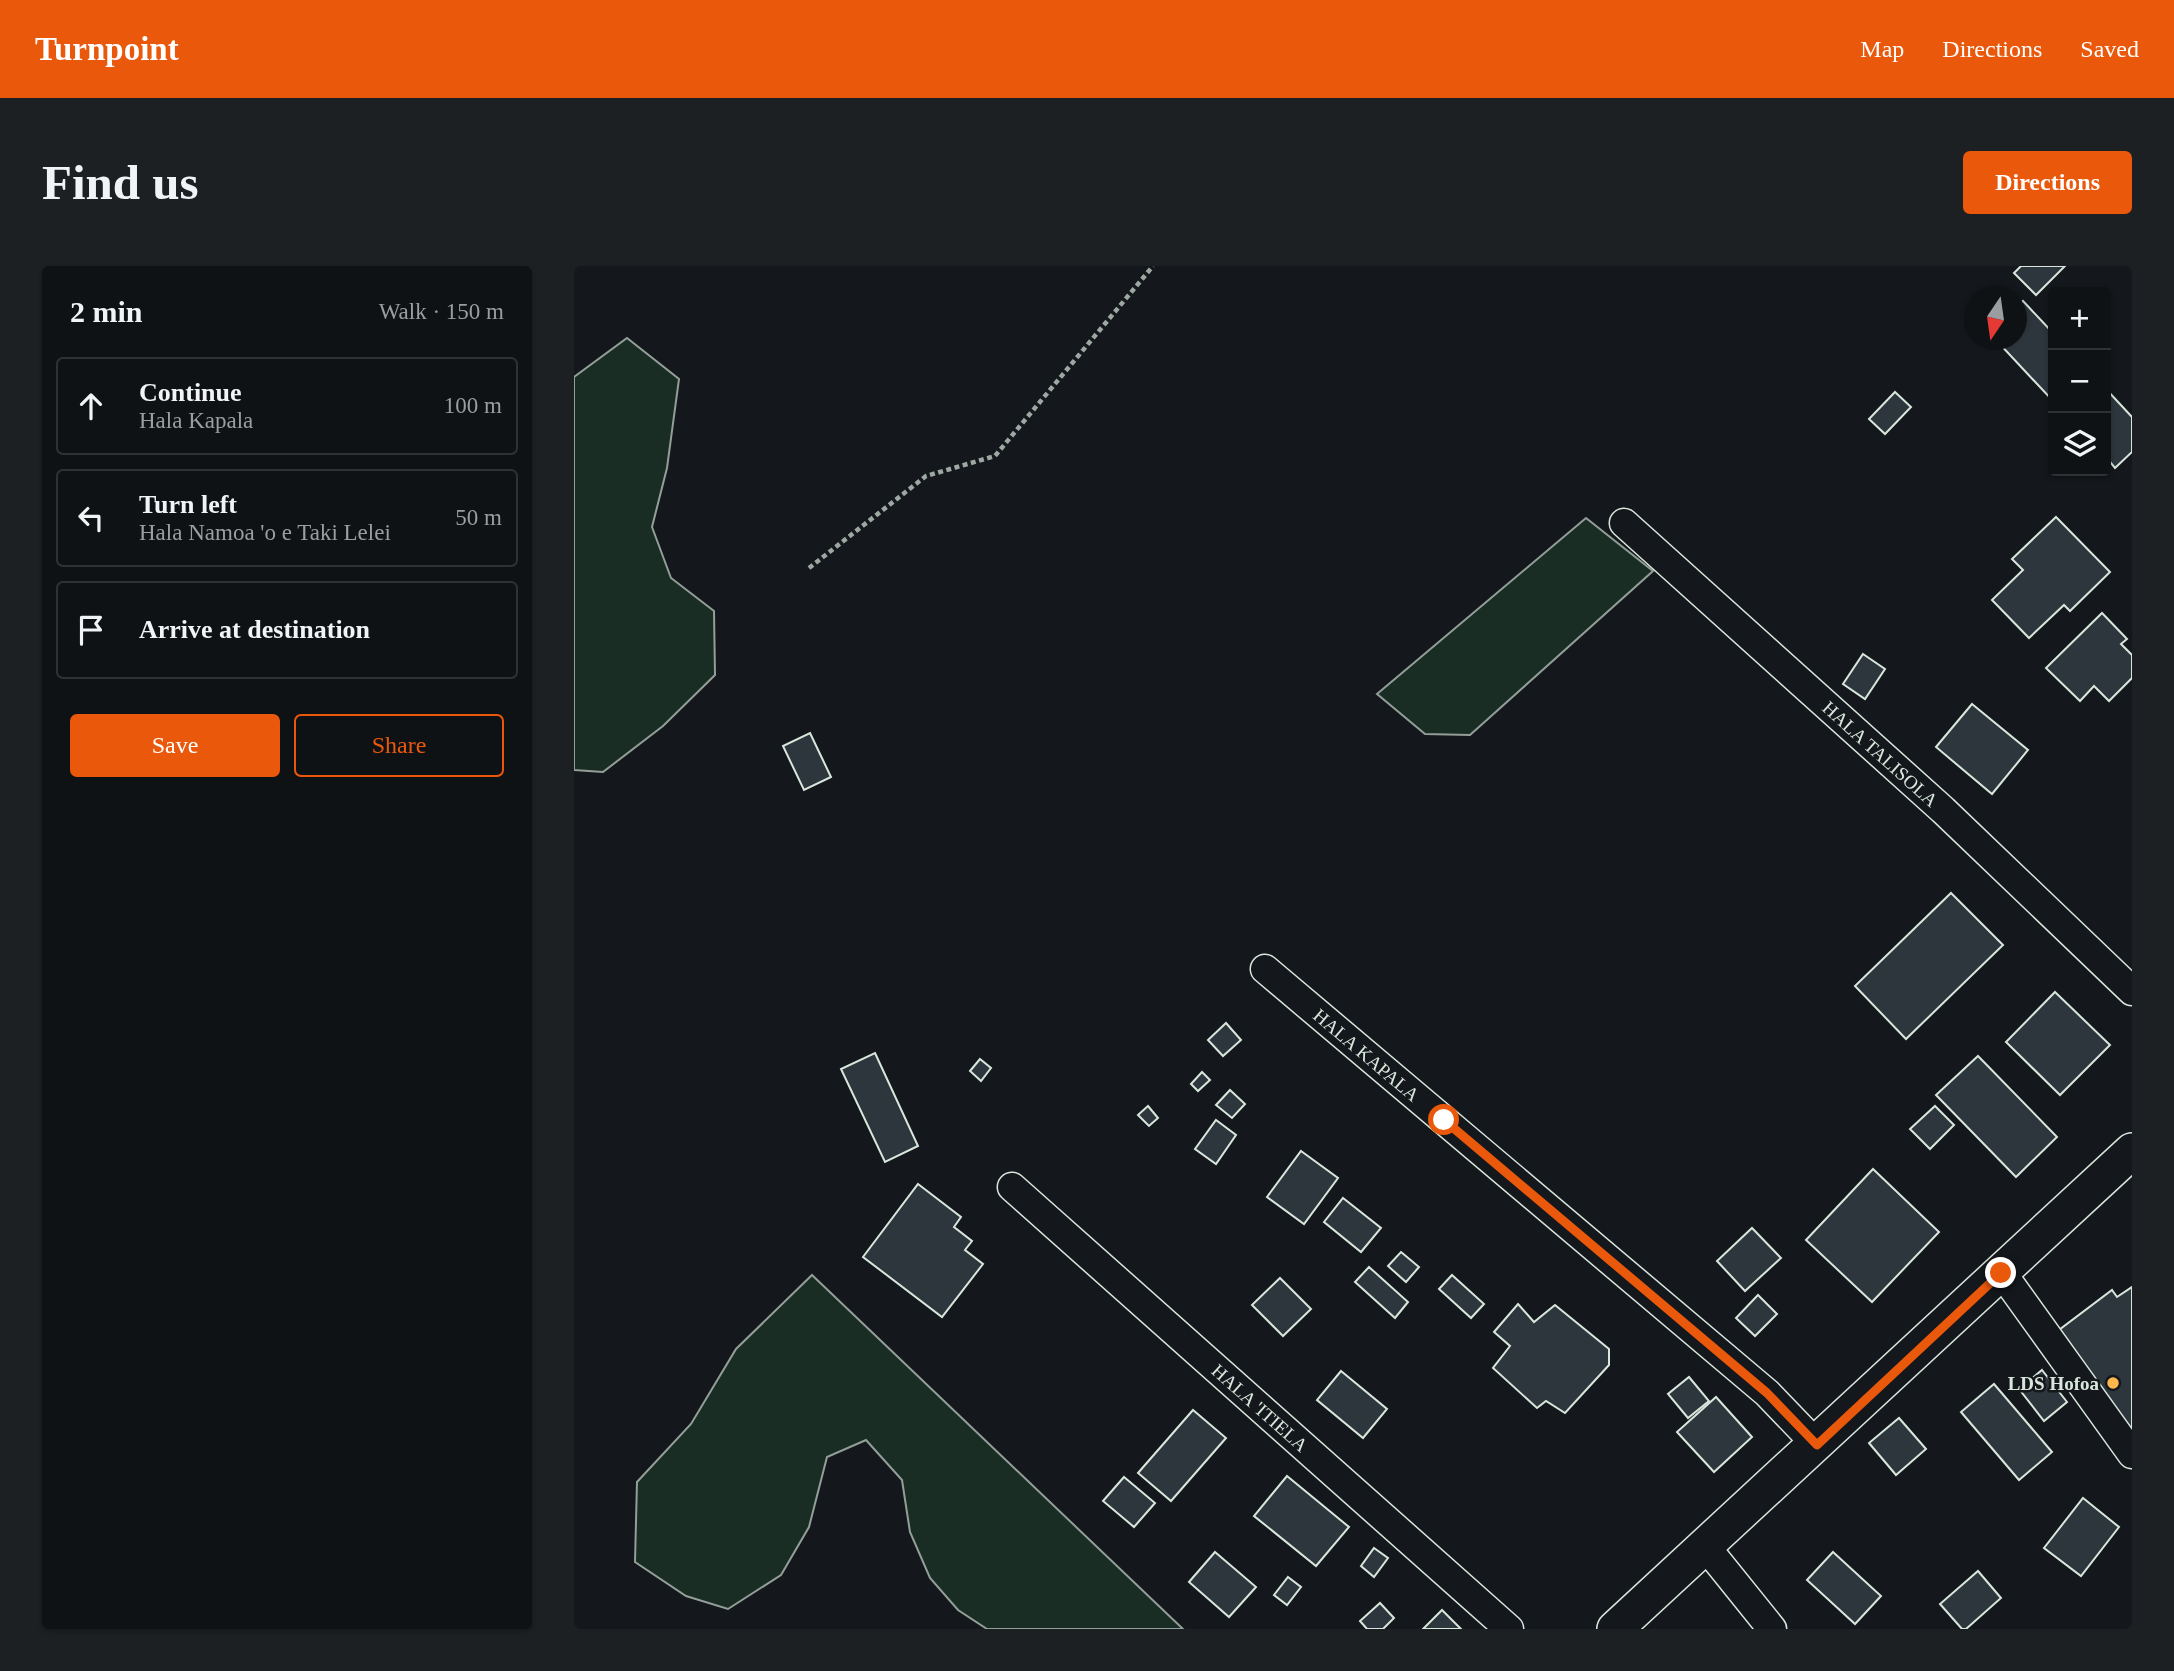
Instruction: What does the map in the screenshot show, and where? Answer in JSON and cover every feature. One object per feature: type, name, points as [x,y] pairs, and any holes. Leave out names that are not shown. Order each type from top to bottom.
[{"type":"street","name":"HALA TALISOLA","points":[[1624,523],[1943,810],[2132,991]]},
{"type":"street","name":"HALA KAPALA","points":[[1265,970],[1767,1393],[1817,1445]]},
{"type":"street","points":[[1615,1629],[2132,1151]]},
{"type":"street","name":"HALA 'ITIELA","points":[[1012,1187],[1509,1629]]},
{"type":"street","points":[[2001,1273],[2132,1454]]},
{"type":"street","points":[[1706,1547],[1772,1629]]},
{"type":"path","points":[[809,568],[926,476],[995,456],[1153,266]]},
{"type":"green space","points":[[627,338],[679,379],[667,468],[652,527],[671,578],[714,611],[715,675],[663,726],[603,772],[574,770],[574,377]]},
{"type":"green space","points":[[1586,518],[1653,571],[1470,735],[1425,734],[1377,694]]},
{"type":"green space","points":[[812,1275],[1183,1629],[987,1629],[958,1610],[930,1578],[910,1532],[902,1480],[866,1440],[827,1457],[809,1527],[781,1575],[728,1609],[686,1596],[635,1562],[637,1482],[691,1424],[736,1349]]},
{"type":"building","points":[[2021,266],[2065,266],[2036,295],[2014,273]]},
{"type":"building","points":[[2027,305],[2048,328],[2048,396],[2005,350],[2027,350]]},
{"type":"building","points":[[1895,392],[1911,407],[1885,434],[1869,419]]},
{"type":"building","points":[[2111,394],[2132,417],[2132,452],[2115,468],[2111,463]]},
{"type":"building","points":[[2056,517],[2110,572],[2070,611],[2064,605],[2029,638],[1992,600],[2023,570],[2012,559]]},
{"type":"building","points":[[2102,613],[2127,639],[2121,644],[2132,655],[2132,678],[2109,701],[2094,686],[2080,701],[2046,668]]},
{"type":"building","points":[[1863,654],[1885,669],[1865,699],[1843,684]]},
{"type":"building","points":[[1972,704],[2028,750],[1992,794],[1936,747]]},
{"type":"building","points":[[810,733],[831,777],[804,790],[783,746]]},
{"type":"building","points":[[1951,893],[2003,945],[1906,1039],[1855,986]]},
{"type":"building","points":[[2055,992],[2110,1045],[2060,1095],[2006,1042]]},
{"type":"building","points":[[1226,1023],[1241,1040],[1223,1056],[1208,1040]]},
{"type":"building","points":[[875,1053],[918,1146],[885,1162],[841,1069]]},
{"type":"building","points":[[1978,1056],[2057,1137],[2016,1177],[1936,1095]]},
{"type":"building","points":[[980,1059],[991,1068],[981,1081],[970,1071]]},
{"type":"building","points":[[1202,1072],[1210,1080],[1198,1091],[1191,1084]]},
{"type":"building","points":[[1230,1090],[1245,1104],[1232,1118],[1216,1105]]},
{"type":"building","points":[[1148,1106],[1158,1118],[1149,1126],[1138,1115]]},
{"type":"building","points":[[1935,1106],[1954,1125],[1930,1149],[1910,1129]]},
{"type":"building","points":[[1216,1120],[1236,1135],[1216,1164],[1195,1149]]},
{"type":"building","points":[[1301,1151],[1338,1178],[1304,1224],[1267,1197]]},
{"type":"building","points":[[1873,1169],[1939,1232],[1872,1302],[1806,1240]]},
{"type":"building","points":[[918,1184],[961,1217],[954,1227],[972,1241],[965,1250],[983,1264],[942,1317],[863,1257]]},
{"type":"building","points":[[1343,1198],[1381,1228],[1361,1252],[1324,1222]]},
{"type":"building","points":[[1752,1228],[1781,1258],[1745,1291],[1717,1261]]},
{"type":"building","points":[[1401,1252],[1419,1267],[1406,1282],[1388,1266]]},
{"type":"building","points":[[1369,1267],[1408,1302],[1395,1318],[1355,1282]]},
{"type":"building","points":[[1452,1275],[1484,1304],[1471,1318],[1439,1289]]},
{"type":"building","points":[[1280,1278],[1311,1309],[1283,1336],[1252,1305]]},
{"type":"building","name":"LDS Hofoa","points":[[2132,1287],[2132,1433],[2055,1333],[2112,1290],[2117,1297]]},
{"type":"building","points":[[1758,1295],[1777,1314],[1755,1336],[1736,1318]]},
{"type":"building","points":[[1518,1304],[1534,1322],[1555,1305],[1609,1349],[1609,1365],[1565,1413],[1546,1401],[1537,1408],[1493,1368],[1510,1346],[1494,1332]]},
{"type":"building","points":[[2042,1370],[2067,1402],[2044,1421],[2019,1389]]},
{"type":"building","points":[[1341,1371],[1387,1409],[1363,1438],[1317,1400]]},
{"type":"building","points":[[1689,1377],[1709,1401],[1688,1418],[1668,1394]]},
{"type":"building","points":[[1994,1384],[2052,1452],[2019,1480],[1961,1412]]},
{"type":"building","points":[[1716,1397],[1752,1437],[1714,1472],[1677,1432]]},
{"type":"building","points":[[1193,1410],[1226,1438],[1171,1501],[1138,1473]]},
{"type":"building","points":[[1899,1418],[1926,1449],[1896,1475],[1869,1443]]},
{"type":"building","points":[[1287,1476],[1349,1527],[1316,1566],[1254,1516]]},
{"type":"building","points":[[1124,1477],[1155,1503],[1134,1527],[1103,1501]]},
{"type":"building","points":[[2083,1498],[2119,1527],[2081,1576],[2044,1548]]},
{"type":"building","points":[[1374,1548],[1388,1558],[1374,1577],[1361,1566]]},
{"type":"building","points":[[1215,1552],[1256,1587],[1229,1617],[1189,1582]]},
{"type":"building","points":[[1833,1552],[1881,1596],[1855,1624],[1807,1580]]},
{"type":"building","points":[[1978,1571],[2001,1598],[1966,1629],[1962,1629],[1940,1604]]},
{"type":"building","points":[[1288,1577],[1301,1587],[1287,1605],[1274,1595]]},
{"type":"building","points":[[1380,1603],[1394,1618],[1383,1629],[1367,1629],[1360,1621]]},
{"type":"building","points":[[1442,1610],[1461,1629],[1423,1629]]},
{"type":"place","name":"LDS Hofoa","points":[[2113,1383]]},
{"type":"route","points":[[1444,1120],[1767,1393],[1817,1445],[2001,1273]]}]
